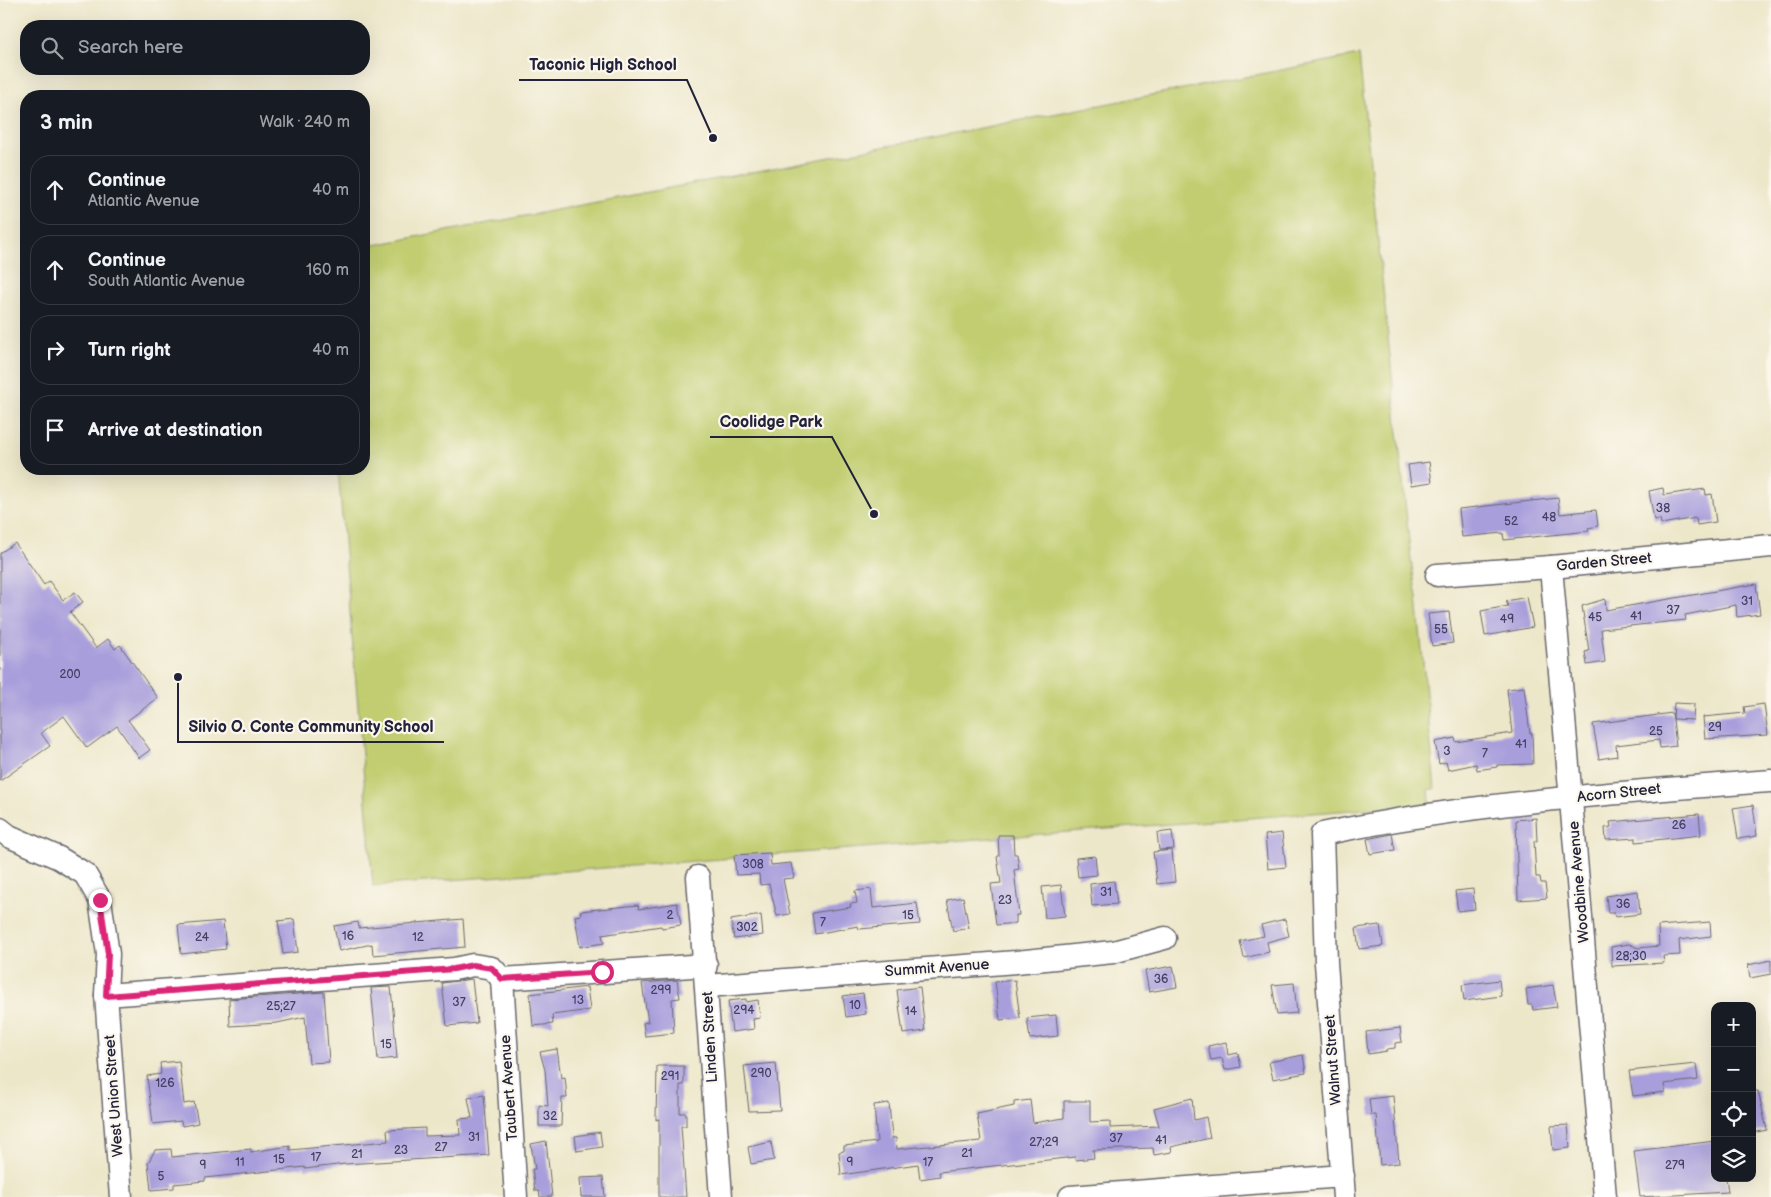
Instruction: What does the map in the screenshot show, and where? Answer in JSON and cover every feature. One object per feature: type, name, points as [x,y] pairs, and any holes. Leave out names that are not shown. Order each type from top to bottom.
[{"type":"street","name":"Garden Street","points":[[1437,575],[1550,567],[1771,546]]},
{"type":"street","name":"Woodbine Avenue","points":[[1550,567],[1572,798],[1605,1197]]},
{"type":"street","name":"Acorn Street","points":[[1325,923],[1322,834],[1393,819],[1466,808],[1771,781]]},
{"type":"street","name":"West Union Street","points":[[0,829],[9,836],[59,858],[85,874],[100,900],[108,954],[106,996],[122,1197]]},
{"type":"street","name":"Linden Street","points":[[698,877],[721,1197]]},
{"type":"street","name":"Walnut Street","points":[[1325,923],[1333,1074],[1343,1186]]},
{"type":"street","name":"Summit Avenue","points":[[502,979],[706,975],[1026,962],[1113,952],[1165,938]]},
{"type":"street","points":[[106,996],[454,969],[473,965],[492,968],[502,979]]},
{"type":"street","name":"Taubert Avenue","points":[[502,979],[516,1197]]},
{"type":"street","points":[[1070,1197],[1343,1186]]},
{"type":"green space","points":[[1359,55],[1411,560],[1417,598],[1435,789],[1429,789],[1430,804],[373,886],[339,475],[370,475],[370,246]]},
{"type":"building","points":[[1429,462],[1432,482],[1411,485],[1408,465]]},
{"type":"building","points":[[1663,488],[1664,495],[1705,489],[1706,495],[1712,494],[1716,522],[1697,525],[1696,518],[1661,524],[1660,519],[1654,520],[1649,491]]},
{"type":"building","points":[[1558,498],[1560,514],[1596,510],[1598,526],[1588,528],[1589,531],[1504,540],[1503,533],[1462,537],[1459,509]]},
{"type":"building","points":[[15,543],[44,585],[49,581],[63,600],[75,592],[83,602],[70,612],[96,648],[108,639],[115,649],[120,645],[158,698],[128,720],[150,750],[139,758],[117,726],[87,748],[64,716],[41,733],[50,746],[0,781],[0,553]]},
{"type":"building","points":[[1756,584],[1760,614],[1737,617],[1736,605],[1685,615],[1686,620],[1601,629],[1605,662],[1587,665],[1585,652],[1589,651],[1582,606],[1605,599],[1606,610]]},
{"type":"building","points":[[1527,597],[1533,627],[1485,636],[1481,611],[1508,606],[1506,601]]},
{"type":"building","points":[[1449,612],[1453,643],[1432,646],[1428,614]]},
{"type":"building","points":[[1524,687],[1530,733],[1532,733],[1533,764],[1497,765],[1497,767],[1477,770],[1476,764],[1448,770],[1446,762],[1439,764],[1435,742],[1455,738],[1456,742],[1512,733],[1507,689]]},
{"type":"building","points":[[1674,703],[1694,704],[1693,720],[1673,719]]},
{"type":"building","points":[[1764,704],[1768,735],[1705,739],[1703,717],[1745,713],[1744,707]]},
{"type":"building","points":[[1672,713],[1676,746],[1660,748],[1659,740],[1616,745],[1617,756],[1599,759],[1593,724]]},
{"type":"building","points":[[1753,805],[1757,836],[1738,839],[1733,808]]},
{"type":"building","points":[[1699,814],[1701,835],[1636,842],[1636,838],[1606,840],[1605,828],[1611,827],[1610,822]]},
{"type":"building","points":[[1536,818],[1537,841],[1534,841],[1536,877],[1540,877],[1541,883],[1545,883],[1547,898],[1518,900],[1516,820]]},
{"type":"building","points":[[1172,831],[1174,849],[1159,850],[1157,833]]},
{"type":"building","points":[[1282,833],[1286,867],[1268,869],[1265,835]]},
{"type":"building","points":[[1392,834],[1395,850],[1370,854],[1367,839]]},
{"type":"building","points":[[998,835],[1013,835],[1014,854],[1017,854],[1019,869],[1014,870],[1019,915],[1016,915],[1016,923],[996,925],[991,884],[1001,883],[997,857],[999,856]]},
{"type":"building","points":[[1172,850],[1175,882],[1157,884],[1153,852]]},
{"type":"building","points":[[770,853],[771,865],[791,863],[794,878],[783,879],[790,914],[777,916],[769,884],[760,885],[759,874],[736,875],[734,855]]},
{"type":"building","points":[[1095,856],[1097,875],[1078,877],[1076,858]]},
{"type":"building","points":[[1114,881],[1117,904],[1092,906],[1090,884]]},
{"type":"building","points":[[1061,885],[1065,916],[1045,918],[1042,887]]},
{"type":"building","points":[[871,889],[873,908],[917,903],[920,924],[859,929],[858,926],[815,934],[812,913],[851,907],[850,904],[857,903],[855,891]]},
{"type":"building","points":[[1473,889],[1475,909],[1458,911],[1455,891]]},
{"type":"building","points":[[1638,891],[1640,914],[1615,917],[1614,913],[1608,913],[1606,896]]},
{"type":"building","points":[[963,897],[969,928],[953,931],[947,900]]},
{"type":"building","points":[[677,903],[681,925],[662,928],[661,926],[602,935],[604,943],[580,947],[575,916],[581,915],[580,911],[638,905],[639,909]]},
{"type":"building","points":[[761,915],[763,935],[734,939],[731,920]]},
{"type":"building","points":[[294,919],[298,952],[283,954],[278,921]]},
{"type":"building","points":[[463,919],[465,947],[373,955],[372,944],[339,951],[334,926],[358,922],[359,928]]},
{"type":"building","points":[[1285,919],[1289,936],[1267,942],[1269,952],[1244,958],[1240,941],[1264,936],[1261,925]]},
{"type":"building","points":[[223,921],[226,949],[181,954],[178,925]]},
{"type":"building","points":[[1710,922],[1711,936],[1679,940],[1680,955],[1663,956],[1664,963],[1612,966],[1611,947],[1629,944],[1638,948],[1659,946],[1658,926]]},
{"type":"building","points":[[1380,925],[1383,946],[1359,949],[1356,928]]},
{"type":"building","points":[[1771,960],[1771,974],[1750,978],[1748,965]]},
{"type":"building","points":[[1173,966],[1177,987],[1149,992],[1145,971]]},
{"type":"building","points":[[472,979],[477,1023],[447,1026],[442,983]]},
{"type":"building","points":[[677,980],[680,998],[672,999],[674,1033],[645,1036],[643,1023],[648,1022],[642,983]]},
{"type":"building","points":[[1015,980],[1020,1018],[1000,1020],[995,982]]},
{"type":"building","points":[[1499,980],[1501,996],[1464,1001],[1462,985]]},
{"type":"building","points":[[1294,983],[1297,1013],[1277,1015],[1272,985]]},
{"type":"building","points":[[1553,985],[1557,1007],[1533,1010],[1532,1005],[1528,1005],[1526,989]]},
{"type":"building","points":[[391,987],[397,1058],[378,1060],[371,988]]},
{"type":"building","points":[[587,987],[590,1010],[552,1015],[553,1024],[533,1026],[530,994]]},
{"type":"building","points":[[920,987],[925,1031],[903,1034],[897,990]]},
{"type":"building","points":[[324,992],[329,1062],[309,1063],[305,1017],[277,1023],[230,1026],[229,999]]},
{"type":"building","points":[[863,993],[866,1014],[846,1017],[843,996]]},
{"type":"building","points":[[746,999],[746,1002],[758,1000],[760,1018],[753,1019],[754,1029],[732,1032],[728,1001]]},
{"type":"building","points":[[1056,1015],[1058,1036],[1030,1039],[1027,1018]]},
{"type":"building","points":[[1400,1028],[1402,1042],[1395,1043],[1395,1048],[1368,1054],[1366,1032]]},
{"type":"building","points":[[1226,1042],[1228,1055],[1238,1053],[1241,1067],[1225,1070],[1222,1058],[1211,1060],[1208,1046]]},
{"type":"building","points":[[557,1049],[561,1078],[565,1077],[567,1098],[562,1098],[561,1126],[539,1126],[539,1105],[548,1106],[545,1070],[540,1052]]},
{"type":"building","points":[[1303,1055],[1306,1073],[1273,1079],[1269,1062]]},
{"type":"building","points":[[179,1061],[184,1104],[194,1102],[198,1123],[182,1126],[181,1121],[153,1124],[147,1076],[161,1074],[160,1063]]},
{"type":"building","points":[[776,1063],[780,1110],[749,1111],[744,1066]]},
{"type":"building","points":[[1696,1064],[1698,1080],[1664,1084],[1665,1092],[1633,1096],[1629,1071]]},
{"type":"building","points":[[657,1066],[684,1066],[684,1085],[680,1085],[680,1113],[686,1113],[686,1126],[681,1126],[686,1197],[659,1197],[659,1119],[656,1120]]},
{"type":"building","points":[[1756,1091],[1758,1091],[1767,1130],[1756,1132]]},
{"type":"building","points":[[484,1095],[489,1155],[345,1164],[305,1169],[305,1167],[205,1178],[205,1181],[174,1184],[174,1188],[151,1190],[148,1163],[155,1150],[171,1149],[172,1157],[251,1149],[251,1152],[290,1146],[290,1150],[388,1141],[387,1130],[425,1128],[425,1136],[460,1135],[459,1119],[472,1118],[468,1098]]},
{"type":"building","points":[[1393,1096],[1399,1163],[1380,1165],[1376,1115],[1371,1115],[1369,1099]]},
{"type":"building","points":[[1192,1098],[1194,1120],[1206,1117],[1210,1138],[1171,1147],[1172,1152],[1154,1155],[1153,1148],[1093,1150],[1094,1158],[1076,1160],[1075,1157],[939,1172],[940,1176],[920,1179],[918,1164],[841,1175],[839,1152],[844,1151],[844,1146],[877,1142],[874,1105],[889,1103],[892,1138],[896,1138],[897,1149],[981,1141],[977,1114],[1014,1106],[1014,1102],[1030,1100],[1033,1123],[1064,1118],[1064,1101],[1090,1101],[1090,1122],[1110,1121],[1110,1128],[1159,1126],[1154,1108]]},
{"type":"building","points":[[1568,1125],[1570,1148],[1553,1150],[1551,1126]]},
{"type":"building","points":[[600,1132],[602,1147],[577,1151],[575,1136]]},
{"type":"building","points":[[546,1141],[552,1197],[540,1197],[539,1191],[535,1191],[532,1169],[535,1169],[531,1144]]},
{"type":"building","points":[[1711,1141],[1711,1182],[1727,1182],[1728,1192],[1640,1197],[1634,1151]]},
{"type":"building","points":[[771,1142],[774,1160],[751,1164],[748,1147]]},
{"type":"building","points":[[603,1177],[605,1197],[581,1197],[580,1178]]},
{"type":"place","name":"Taconic High School","points":[[713,138]]},
{"type":"place","name":"Coolidge Park","points":[[874,514]]},
{"type":"place","name":"Silvio O. Conte Community School","points":[[178,677]]},
{"type":"route","points":[[100,900],[108,954],[106,996],[454,969],[473,965],[492,968],[502,979],[602,972]]}]
